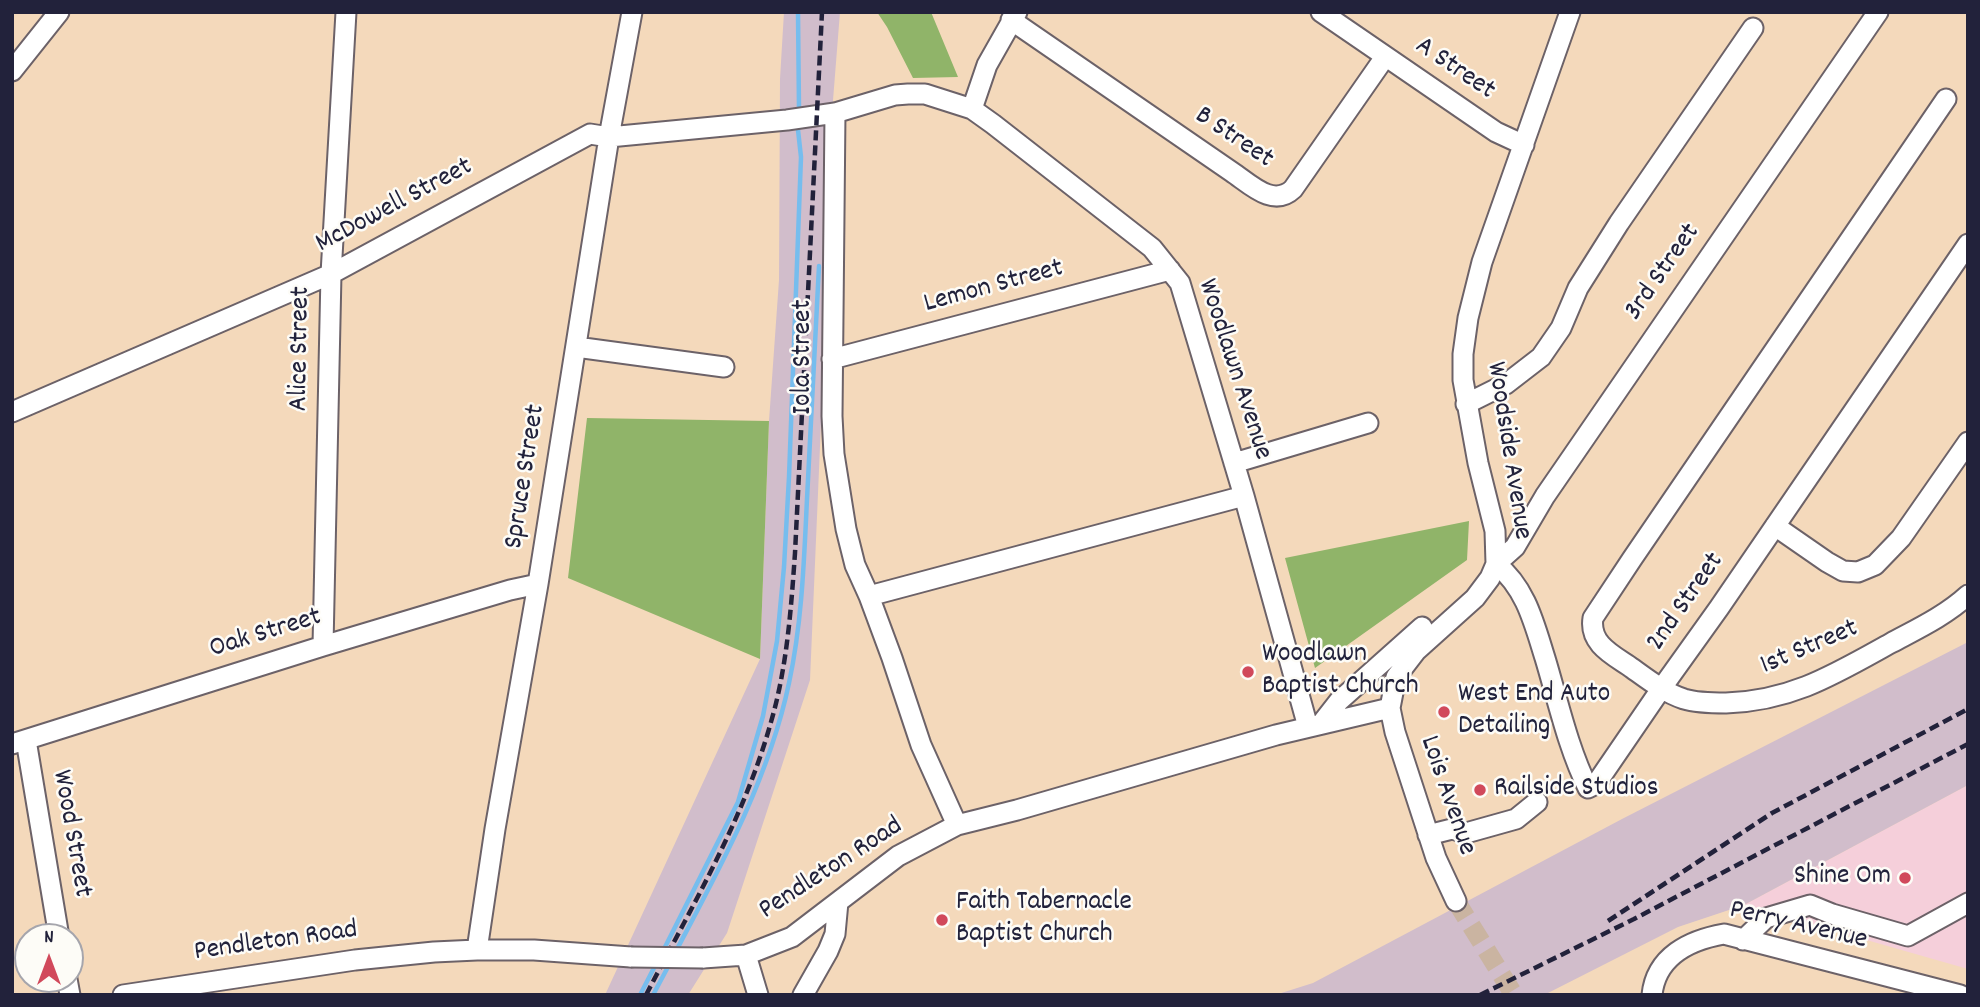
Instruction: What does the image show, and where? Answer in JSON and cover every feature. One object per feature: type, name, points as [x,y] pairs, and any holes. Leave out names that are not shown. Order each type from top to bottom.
[{"type":"street","points":[[12,71],[59,12]]},
{"type":"street","name":"Alice Street","points":[[323,646],[331,274],[346,12]]},
{"type":"street","name":"Spruce Street","points":[[477,950],[609,137],[632,12]]},
{"type":"street","name":"A Street","points":[[1321,12],[1496,132],[1524,145]]},
{"type":"street","name":"Woodside Avenue","points":[[1390,708],[1396,677],[1416,651],[1475,598],[1490,579],[1496,564],[1495,531],[1466,404],[1463,354],[1472,298],[1482,262],[1570,12]]},
{"type":"street","name":"3rd Street","points":[[1496,564],[1515,547],[1545,496],[1878,12]]},
{"type":"street","points":[[972,109],[987,65],[1014,16]]},
{"type":"street","name":"B Street","points":[[1014,16],[1231,172],[1266,195],[1274,197],[1282,197],[1293,189],[1385,57]]},
{"type":"street","points":[[1466,404],[1506,384],[1541,357],[1561,328],[1578,288],[1619,223],[1753,27]]},
{"type":"street","name":"Woodlawn Avenue","points":[[826,115],[894,95],[908,94],[925,94],[972,109],[1041,159],[1152,248],[1170,270],[1180,283],[1187,304],[1314,725]]},
{"type":"street","name":"1st Street","points":[[1946,99],[1592,618],[1591,629],[1601,645],[1661,689],[1683,699],[1716,703],[1761,700],[1794,692],[1845,668],[1930,622],[1968,595]]},
{"type":"street","name":"McDowell Street","points":[[12,412],[331,274],[590,134],[609,137],[826,115]]},
{"type":"street","name":"Iola Street","points":[[826,115],[834,454],[850,546],[921,745],[957,825]]},
{"type":"street","name":"2nd Street","points":[[1496,564],[1510,575],[1531,612],[1577,762],[1588,788],[1596,785],[1968,244]]},
{"type":"street","name":"Lemon Street","points":[[832,359],[1170,270]]},
{"type":"street","points":[[576,347],[724,367]]},
{"type":"street","points":[[1234,463],[1368,423]]},
{"type":"street","points":[[1775,526],[1843,571],[1858,572],[1875,565],[1901,538],[1968,442]]},
{"type":"street","points":[[869,596],[1244,496]]},
{"type":"street","name":"Oak Street","points":[[19,742],[323,646],[538,584]]},
{"type":"street","points":[[1314,725],[1427,623],[1475,598]]},
{"type":"street","name":"Pendleton Road","points":[[123,995],[355,960],[477,950],[534,950],[631,957],[703,958],[746,955],[792,937],[898,856],[957,825],[1314,725],[1390,708]]},
{"type":"street","name":"Lois Avenue","points":[[1390,708],[1428,835],[1455,901]]},
{"type":"street","name":"Wood Street","points":[[19,742],[56,923]]},
{"type":"street","points":[[1428,835],[1452,829],[1466,833],[1516,819],[1537,802]]},
{"type":"street","points":[[803,995],[835,934],[838,902]]},
{"type":"street","points":[[1743,940],[1766,918],[1810,905],[1908,936],[1968,902]]},
{"type":"street","name":"Perry Avenue","points":[[1652,995],[1658,972],[1684,946],[1724,934],[1960,995]]},
{"type":"street","points":[[746,955],[758,995]]},
{"type":"shaded area","points":[[784,12],[840,12],[830,138],[810,680],[727,933],[688,995],[605,995],[760,659],[769,421],[779,280],[780,79]]},
{"type":"shaded area","points":[[1968,642],[1968,785],[1744,905],[1678,927],[1544,995],[1275,995],[1313,983],[1622,819]]},
{"type":"shaded area","points":[[1968,785],[1968,969],[1744,905]]},
{"type":"green space","points":[[877,12],[931,12],[958,77],[913,78]]},
{"type":"green space","points":[[587,418],[769,421],[760,659],[568,578]]},
{"type":"green space","points":[[1469,521],[1467,560],[1315,668],[1285,558]]},
{"type":"waterway","points":[[798,12],[799,110]]},
{"type":"waterway","points":[[663,951],[738,802],[763,716],[777,641],[789,477],[801,157],[798,130]]},
{"type":"waterway","points":[[676,951],[742,821],[769,753],[789,683],[800,615],[819,266]]},
{"type":"waterway","points":[[640,995],[657,962]]},
{"type":"waterway","points":[[653,995],[669,965]]},
{"type":"tunnel","points":[[1456,901],[1514,995]]},
{"type":"railway","points":[[646,995],[716,861],[747,793],[771,722],[785,659],[795,553],[822,12]]},
{"type":"railway","points":[[1608,921],[1772,813],[1968,709]]},
{"type":"railway","points":[[1480,995],[1634,919],[1968,744]]},
{"type":"place","name":"Woodlawn Baptist Church","points":[[1248,672]]},
{"type":"place","name":"West End Auto Detailing","points":[[1444,712]]},
{"type":"place","name":"Railside Studios","points":[[1480,790]]},
{"type":"place","name":"Shine Om","points":[[1905,878]]},
{"type":"place","name":"Faith Tabernacle Baptist Church","points":[[942,920]]}]
